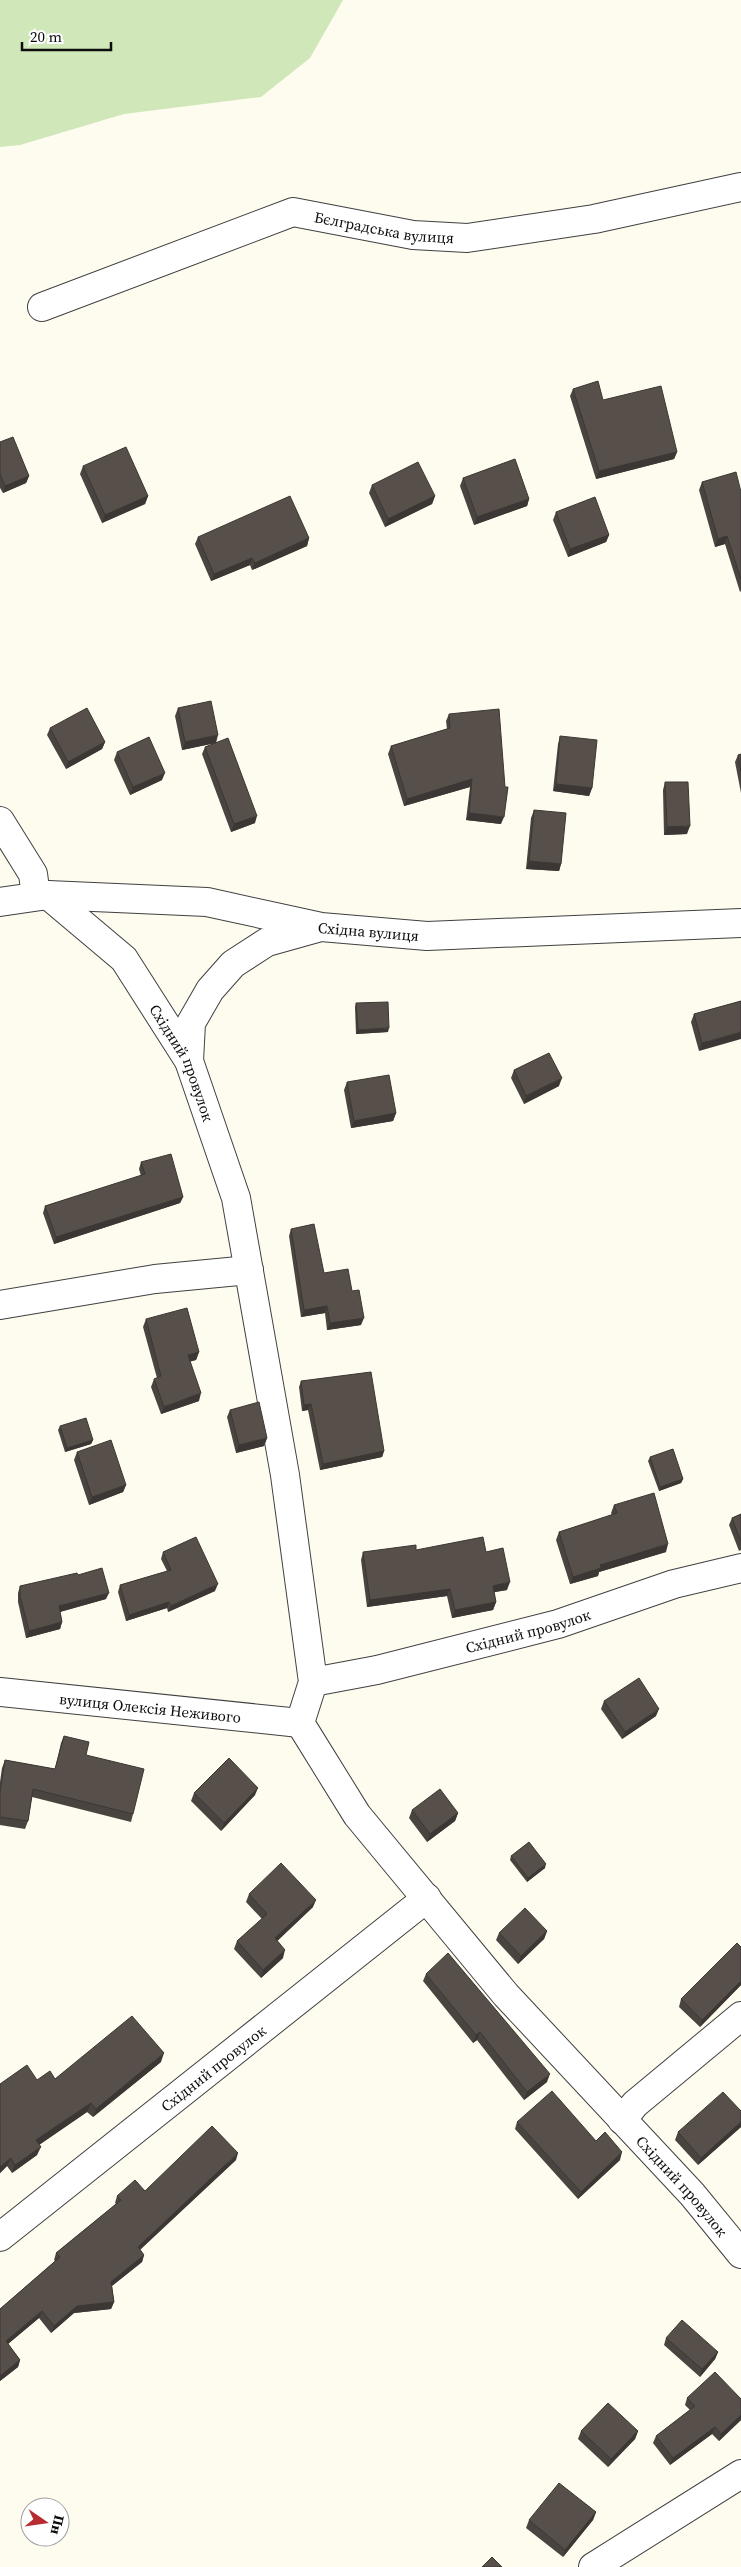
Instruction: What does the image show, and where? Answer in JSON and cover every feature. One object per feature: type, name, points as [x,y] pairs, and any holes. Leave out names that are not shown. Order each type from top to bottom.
[{"type":"street","name":"Бєлградська вулиця","points":[[42,307],[293,212],[413,234],[467,238],[594,219],[741,187]]},
{"type":"street","points":[[0,821],[33,874],[42,896]]},
{"type":"street","name":"Східна вулиця","points":[[0,902],[42,896],[207,902],[321,927],[426,936],[741,923]]},
{"type":"street","name":"Східний провулок","points":[[42,896],[124,959],[189,1061],[236,1198],[285,1475],[313,1682],[300,1723],[357,1815],[506,1995],[692,2194],[741,2254]]},
{"type":"street","points":[[189,1061],[191,1023],[210,990],[233,964],[267,942],[321,927]]},
{"type":"street","points":[[0,1306],[155,1279],[250,1270]]},
{"type":"street","name":"Східний провулок","points":[[313,1682],[377,1670],[558,1624],[674,1584],[741,1568]]},
{"type":"street","name":"вулиця Олексія Неживого","points":[[0,1692],[300,1723]]},
{"type":"street","name":"Східний провулок","points":[[0,2237],[427,1898]]},
{"type":"street","points":[[622,2120],[635,2104],[741,2016]]},
{"type":"street","points":[[593,2567],[741,2474]]},
{"type":"green space","points":[[0,0],[343,0],[310,58],[261,97],[124,114],[20,145],[0,147]]},
{"type":"building","points":[[598,381],[603,400],[661,386],[677,452],[599,471],[573,389]]},
{"type":"building","points":[[13,437],[29,476],[5,486],[0,474],[0,442]]},
{"type":"building","points":[[126,447],[148,496],[105,515],[83,466]]},
{"type":"building","points":[[515,459],[529,499],[477,517],[463,478]]},
{"type":"building","points":[[418,462],[435,496],[388,519],[372,485]]},
{"type":"building","points":[[736,472],[741,492],[741,579],[727,536],[718,539],[702,482]]},
{"type":"building","points":[[290,496],[309,538],[255,563],[252,558],[214,574],[198,537]]},
{"type":"building","points":[[595,497],[609,535],[570,549],[556,512]]},
{"type":"building","points":[[211,701],[218,735],[185,742],[178,708]]},
{"type":"building","points":[[87,708],[105,742],[68,762],[50,728]]},
{"type":"building","points":[[499,709],[505,787],[508,787],[504,817],[469,813],[472,779],[407,799],[391,746],[450,728],[449,714]]},
{"type":"building","points":[[560,736],[597,740],[592,788],[556,784]]},
{"type":"building","points":[[149,737],[165,773],[133,787],[117,752]]},
{"type":"building","points":[[228,738],[257,816],[234,824],[205,747]]},
{"type":"building","points":[[741,754],[741,771],[738,755]]},
{"type":"building","points":[[665,782],[688,782],[690,826],[667,827]]},
{"type":"building","points":[[534,810],[566,813],[561,864],[529,861]]},
{"type":"building","points":[[741,1001],[741,1032],[702,1043],[694,1014]]},
{"type":"building","points":[[388,1002],[389,1028],[358,1030],[356,1003]]},
{"type":"building","points":[[549,1053],[562,1078],[526,1096],[514,1070]]},
{"type":"building","points":[[389,1075],[396,1113],[354,1121],[347,1082]]},
{"type":"building","points":[[171,1154],[183,1197],[56,1237],[45,1206],[145,1174],[141,1162]]},
{"type":"building","points":[[314,1224],[324,1273],[348,1269],[352,1291],[359,1290],[364,1318],[330,1323],[327,1306],[304,1310],[291,1229]]},
{"type":"building","points":[[187,1308],[199,1352],[188,1355],[201,1393],[164,1407],[154,1379],[161,1376],[146,1319]]},
{"type":"building","points":[[371,1372],[384,1451],[323,1464],[311,1404],[304,1405],[301,1381]]},
{"type":"building","points":[[259,1402],[267,1438],[239,1445],[230,1410]]},
{"type":"building","points":[[86,1418],[93,1440],[67,1448],[60,1426]]},
{"type":"building","points":[[111,1440],[126,1485],[92,1497],[77,1452]]},
{"type":"building","points":[[673,1449],[683,1479],[660,1487],[650,1457]]},
{"type":"building","points":[[654,1493],[668,1544],[600,1565],[601,1568],[573,1577],[559,1532],[617,1513],[614,1505]]},
{"type":"building","points":[[741,1514],[741,1542],[732,1518]]},
{"type":"building","points":[[196,1537],[218,1584],[171,1606],[169,1602],[129,1615],[120,1585],[171,1570],[163,1552]]},
{"type":"building","points":[[483,1537],[486,1552],[503,1548],[510,1582],[493,1586],[496,1602],[455,1610],[450,1589],[370,1600],[363,1552],[416,1545],[416,1550]]},
{"type":"building","points":[[102,1568],[109,1593],[59,1606],[62,1622],[29,1631],[20,1596],[20,1586],[77,1573],[78,1575]]},
{"type":"building","points":[[639,1678],[659,1709],[625,1732],[604,1701]]},
{"type":"building","points":[[64,1736],[89,1742],[86,1755],[144,1769],[133,1814],[33,1789],[28,1821],[0,1817],[0,1792],[5,1760],[55,1769]]},
{"type":"building","points":[[229,1758],[258,1788],[224,1823],[194,1793]]},
{"type":"building","points":[[440,1789],[458,1813],[430,1834],[412,1810]]},
{"type":"building","points":[[529,1842],[546,1864],[528,1878],[511,1856]]},
{"type":"building","points":[[281,1863],[316,1900],[275,1938],[285,1950],[263,1970],[237,1941],[267,1914],[249,1894]]},
{"type":"building","points":[[525,1908],[547,1931],[521,1956],[499,1933]]},
{"type":"building","points":[[737,1943],[741,1947],[741,1981],[702,2020],[681,1999]]},
{"type":"building","points":[[448,1953],[550,2074],[527,2092],[480,2032],[476,2035],[426,1974]]},
{"type":"building","points":[[132,2016],[164,2053],[96,2109],[91,2103],[36,2140],[41,2147],[15,2165],[11,2158],[0,2167],[0,2084],[27,2065],[37,2080],[50,2071],[55,2079]]},
{"type":"building","points":[[552,2091],[596,2141],[605,2132],[622,2152],[581,2192],[517,2122]]},
{"type":"building","points":[[723,2092],[741,2111],[741,2122],[701,2158],[678,2132]]},
{"type":"building","points":[[212,2126],[238,2153],[138,2247],[144,2255],[111,2282],[114,2302],[77,2306],[54,2326],[42,2311],[6,2341],[20,2360],[0,2376],[0,2309],[60,2257],[56,2253],[121,2200],[117,2196],[135,2180],[145,2191]]},
{"type":"building","points":[[682,2320],[718,2352],[702,2369],[666,2338]]},
{"type":"building","points":[[715,2372],[741,2399],[741,2415],[721,2434],[715,2427],[673,2458],[656,2436],[695,2406],[687,2398]]},
{"type":"building","points":[[608,2403],[638,2431],[611,2459],[581,2431]]},
{"type":"building","points":[[559,2483],[596,2512],[565,2550],[529,2520]]},
{"type":"building","points":[[492,2557],[502,2567],[482,2567]]}]
